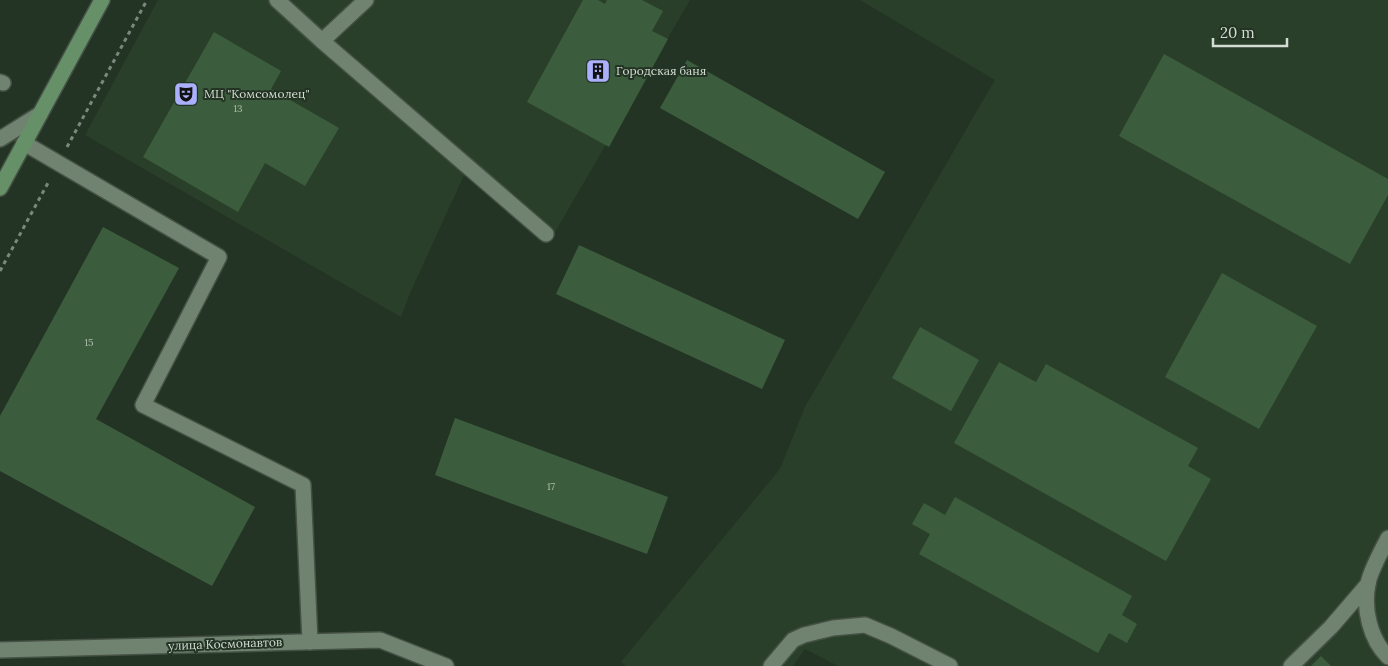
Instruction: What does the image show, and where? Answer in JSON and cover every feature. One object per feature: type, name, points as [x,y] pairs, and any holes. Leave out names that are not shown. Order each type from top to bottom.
[{"type":"main road","points":[[0,188],[102,0]]},
{"type":"street","points":[[277,0],[546,234]]},
{"type":"street","points":[[322,41],[366,0]]},
{"type":"street","points":[[0,139],[40,114]]},
{"type":"street","points":[[24,143],[218,257],[143,405],[303,485],[310,642]]},
{"type":"street","points":[[1291,666],[1331,627],[1368,584],[1388,538]]},
{"type":"street","points":[[1368,584],[1367,616],[1379,648],[1388,657]]},
{"type":"street","points":[[771,666],[793,640],[804,635],[833,628],[865,626],[891,636],[950,666]]},
{"type":"street","name":"улица Космонавтов","points":[[0,650],[380,640],[446,666]]},
{"type":"path","points":[[0,271],[147,0]]},
{"type":"shaded area","points":[[158,0],[690,0],[548,244],[465,173],[410,293],[401,317],[85,135]]},
{"type":"shaded area","points":[[860,0],[1388,0],[1388,666],[838,666],[805,649],[793,666],[626,666],[621,662],[780,469],[805,407],[995,80]]},
{"type":"building","name":"Городская баня","points":[[583,0],[598,0],[605,4],[607,0],[642,0],[663,11],[652,31],[668,39],[609,147],[527,102]]},
{"type":"building","points":[[214,32],[281,71],[271,89],[339,128],[305,186],[265,163],[238,212],[143,157]]},
{"type":"building","points":[[1164,54],[1388,179],[1388,195],[1350,264],[1119,136]]},
{"type":"building","points":[[687,60],[885,172],[858,219],[660,108]]},
{"type":"building","points":[[103,227],[179,268],[96,419],[255,507],[212,586],[0,471],[0,416]]},
{"type":"building","points":[[579,245],[785,340],[762,389],[556,294]]},
{"type":"building","points":[[1222,273],[1317,326],[1259,429],[1165,377]]},
{"type":"building","points":[[920,327],[979,360],[951,411],[892,378]]},
{"type":"building","points":[[999,362],[1036,382],[1046,364],[1198,448],[1188,466],[1211,479],[1166,561],[954,443]]},
{"type":"building","points":[[455,418],[668,497],[647,554],[435,475]]},
{"type":"building","points":[[955,497],[1132,596],[1122,615],[1137,624],[1127,643],[1109,633],[1098,653],[919,554],[930,534],[912,524],[924,503],[945,515]]},
{"type":"building","points":[[1321,656],[1331,666],[1311,666]]},
{"type":"place","name":"Городская баня","points":[[598,71]]},
{"type":"place","name":"МЦ \"Комсомолец\"","points":[[186,94]]}]
